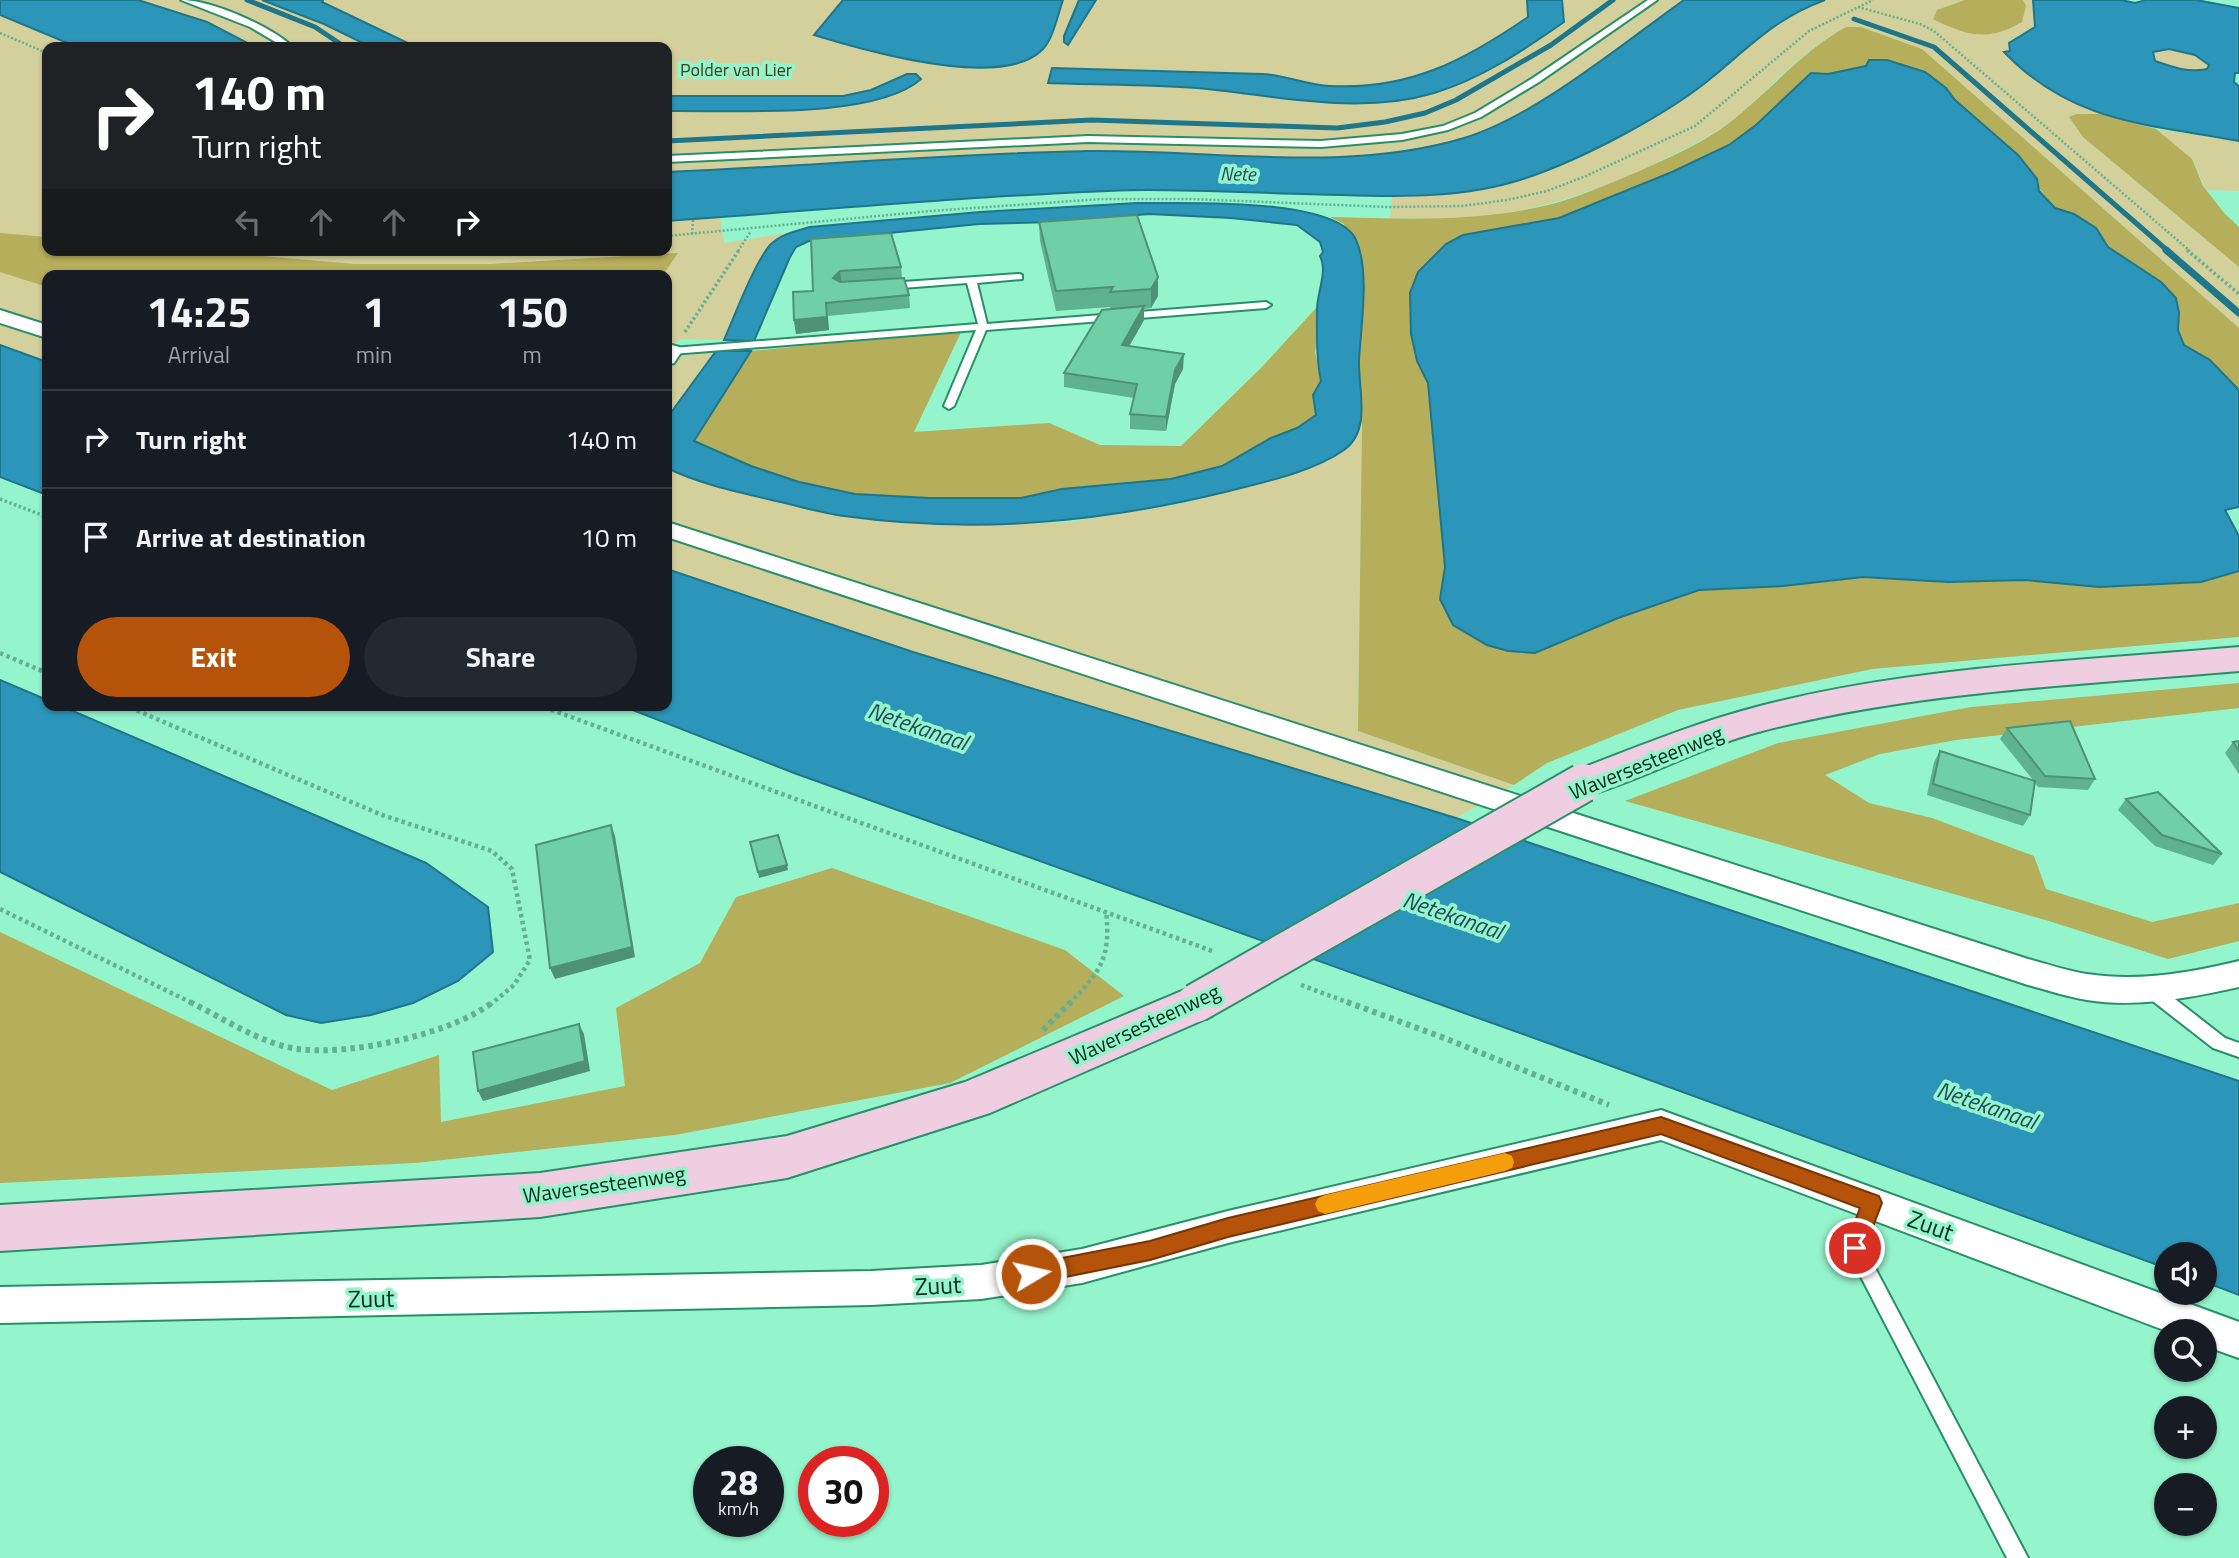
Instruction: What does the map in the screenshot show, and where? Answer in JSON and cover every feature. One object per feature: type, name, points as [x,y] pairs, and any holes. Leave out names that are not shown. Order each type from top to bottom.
[{"type":"main road","name":"Waversesteenweg","points":[[0,1228],[540,1195],[787,1157],[974,1099],[1196,1003],[1583,783],[1695,739],[1782,713],[1853,699],[1993,682],[2239,659]]},
{"type":"street","points":[[0,316],[42,330]]},
{"type":"street","points":[[672,531],[2028,972],[2088,987],[2151,989],[2198,985],[2239,974]]},
{"type":"street","name":"Zuut","points":[[0,1305],[871,1288],[981,1282],[1082,1266],[1136,1254],[1228,1227],[1661,1125],[2239,1340]]},
{"type":"lane","points":[[185,0],[230,15],[282,42]]},
{"type":"lane","points":[[672,159],[1088,139],[1321,144],[1402,137],[1445,128],[1478,115],[1536,80],[1653,0]]},
{"type":"lane","points":[[881,287],[1018,277]]},
{"type":"lane","points":[[949,406],[983,326],[971,280]]},
{"type":"lane","points":[[672,355],[983,326],[1266,305]]},
{"type":"lane","points":[[2151,989],[2220,1043],[2239,1050]]},
{"type":"lane","points":[[1872,1203],[1855,1248],[2018,1558]]},
{"type":"path","points":[[672,236],[904,213],[1101,198],[1388,207],[1462,206],[1507,200],[1547,191],[1586,176],[1695,126],[1809,31],[1872,0]]},
{"type":"path","points":[[1857,6],[1920,24],[1934,31],[2239,293]]},
{"type":"path","points":[[0,33],[42,50]]},
{"type":"path","points":[[692,234],[693,220]]},
{"type":"path","points":[[672,350],[751,230]]},
{"type":"path","points":[[0,499],[42,515]]},
{"type":"path","points":[[0,653],[42,671]]},
{"type":"path","points":[[0,909],[266,1039],[298,1049],[342,1048],[402,1041],[479,1013],[514,985],[530,960],[512,869],[492,851],[382,815],[138,711]]},
{"type":"path","points":[[555,711],[1224,956]]},
{"type":"path","points":[[1034,1040],[1096,976],[1109,940],[1106,911]]},
{"type":"path","points":[[1290,980],[1447,1039],[1661,1125]]},
{"type":"green space","name":"Polder van Lier","points":[[138,0],[1684,0],[1577,78],[1520,114],[1464,138],[1419,149],[1325,157],[1087,151],[672,172],[672,42],[245,42],[207,22]]},
{"type":"green space","points":[[1826,0],[1965,0],[1937,10],[1934,19],[1969,33],[2026,6],[2023,0],[2033,0],[2035,27],[2009,42],[2010,51],[2004,53],[2050,89],[2102,114],[2077,114],[2069,117],[2083,137],[2239,267],[2239,328],[1922,49],[1861,27],[1846,29],[1812,49],[1717,131],[1618,180],[1546,204],[1496,215],[1461,219],[1390,219],[1392,196],[1442,194],[1508,184],[1559,164],[1652,118],[1673,105],[1764,34]]},
{"type":"green space","points":[[0,15],[65,42],[42,42],[42,256],[672,256],[672,221],[720,217],[724,243],[787,233],[775,243],[757,268],[724,340],[680,339],[672,351],[672,270],[42,270],[42,360],[0,345]]},
{"type":"green space","points":[[2169,49],[2195,55],[2210,65],[2207,69],[2187,70],[2155,61],[2152,52]]},
{"type":"green space","points":[[2156,129],[2239,141],[2239,191],[2206,190],[2192,159]]},
{"type":"green space","points":[[716,351],[672,411],[672,357]]},
{"type":"green space","points":[[1362,426],[1358,731],[1514,785],[1456,818],[913,652],[672,571],[672,470],[724,489],[842,516],[966,526],[1070,522],[1179,504],[1252,486],[1309,467],[1346,449]]},
{"type":"shaded area","points":[[1965,0],[2023,0],[2026,6],[2022,22],[1988,34],[1967,33],[1933,19],[1937,10]]},
{"type":"shaded area","points":[[1846,27],[1861,27],[1922,49],[2239,328],[2239,390],[2210,360],[2184,345],[2178,330],[2179,313],[2161,282],[2108,247],[2096,228],[2074,214],[2055,208],[1994,133],[1925,72],[1887,60],[1869,61],[1866,66],[1828,74],[1811,73],[1756,125],[1729,145],[1627,192],[1559,218],[1463,235],[1418,272],[1410,293],[1417,361],[1428,383],[1440,501],[1445,567],[1440,599],[1618,618],[1699,590],[1783,586],[1863,577],[1948,582],[2025,580],[2099,587],[2201,582],[2239,571],[2239,637],[1872,669],[1678,710],[1547,763],[1514,785],[1358,731],[1362,271],[1344,224],[1330,217],[1418,219],[1477,216],[1535,208],[1582,195],[1668,158],[1718,131],[1812,50]]},
{"type":"shaded area","points":[[2077,114],[2102,114],[2156,129],[2192,159],[2203,186],[2239,227],[2239,267],[2083,137],[2069,117]]},
{"type":"shaded area","points":[[0,233],[42,237],[42,256],[264,256],[354,264],[490,264],[672,256],[672,253],[678,253],[666,270],[42,270],[42,285],[0,272]]},
{"type":"shaded area","points":[[1317,307],[1318,335],[1315,352],[1321,381],[1313,395],[1316,415],[1297,428],[1271,438],[1222,466],[1171,479],[1062,489],[1021,498],[929,498],[855,494],[799,482],[751,466],[693,441],[751,351],[962,330],[914,432],[1049,423],[1100,445],[1181,446],[1262,367]]},
{"type":"shaded area","points":[[2239,683],[2239,708],[1956,740],[1880,754],[1825,775],[1869,803],[1932,818],[2034,856],[2046,889],[2152,922],[2239,903],[2239,941],[2168,959],[2049,921],[1625,801],[1778,743],[1971,707]]},
{"type":"shaded area","points":[[832,868],[1065,950],[1124,996],[950,1083],[675,1135],[415,1163],[0,1183],[0,932],[332,1090],[439,1055],[441,1122],[625,1086],[616,1008],[700,963],[736,897]]},
{"type":"water","points":[[0,0],[138,0],[207,22],[245,42],[65,42],[0,15]]},
{"type":"water","points":[[262,0],[323,0],[322,2],[406,42],[361,42],[324,24]]},
{"type":"water","points":[[843,0],[1063,0],[1052,33],[1043,49],[1024,61],[997,67],[966,67],[897,57],[814,35]]},
{"type":"water","points":[[1079,0],[1096,0],[1068,45],[1064,42],[1064,36]]},
{"type":"water","points":[[1527,0],[1562,0],[1564,22],[1518,53],[1469,80],[1405,100],[1375,103],[1316,102],[1179,87],[1048,83],[1052,68],[1262,74],[1330,86],[1385,83],[1435,70],[1481,47],[1528,17]]},
{"type":"water","name":"Nete","points":[[1684,0],[1825,0],[1779,23],[1696,90],[1624,134],[1546,171],[1479,190],[1410,196],[1171,190],[1094,191],[672,221],[672,172],[1087,151],[1277,157],[1372,155],[1419,149],[1491,128],[1520,114],[1577,78]]},
{"type":"water","points":[[2033,0],[2121,0],[2135,3],[2146,0],[2196,0],[2239,8],[2239,73],[2235,73],[2234,82],[2239,86],[2239,141],[2114,117],[2057,94],[2030,76],[2004,52],[2010,51],[2009,43],[2035,27]],"holes":[[[2169,49],[2195,55],[2209,65],[2207,69],[2187,70],[2155,61],[2153,52]]]},
{"type":"water","points":[[1869,60],[1887,60],[1925,72],[1946,88],[1955,100],[2018,155],[2037,179],[2039,191],[2055,208],[2074,214],[2096,228],[2108,247],[2161,282],[2176,298],[2178,330],[2184,345],[2210,360],[2239,390],[2239,507],[2225,510],[2239,536],[2239,571],[2201,582],[2099,587],[2025,580],[1948,582],[1863,577],[1783,586],[1699,590],[1618,618],[1535,653],[1508,651],[1487,645],[1453,625],[1440,599],[1445,567],[1428,383],[1417,361],[1411,334],[1410,293],[1418,272],[1446,244],[1463,235],[1559,218],[1672,172],[1729,145],[1756,125],[1811,73],[1828,74],[1866,66]]},
{"type":"water","points":[[907,74],[916,74],[921,79],[899,92],[871,101],[837,107],[763,111],[672,111],[672,96],[843,96],[871,90]]},
{"type":"water","points":[[1137,203],[1256,205],[1320,216],[1343,226],[1356,240],[1364,282],[1359,360],[1362,409],[1358,432],[1353,442],[1331,458],[1286,476],[1177,503],[1083,518],[988,524],[941,524],[835,515],[721,488],[672,470],[672,411],[716,351],[751,351],[694,441],[751,466],[799,482],[855,494],[929,498],[1021,498],[1062,489],[1171,479],[1222,466],[1271,438],[1297,428],[1316,415],[1313,395],[1321,381],[1317,303],[1323,275],[1320,256],[1323,252],[1320,242],[1297,225],[1149,214],[1054,222],[979,224],[809,241],[796,247],[790,257],[754,341],[724,340],[764,254],[774,241],[784,236],[810,227],[980,212]]},
{"type":"water","points":[[0,345],[42,360],[42,493],[0,477]]},
{"type":"water","name":"Netekanaal","points":[[672,571],[913,652],[1456,818],[2239,1081],[2239,1295],[2217,1287],[2217,1242],[2154,1242],[2154,1264],[794,773],[635,711],[672,711]]},
{"type":"water","points":[[0,680],[42,698],[42,711],[73,711],[426,863],[488,907],[493,952],[458,981],[413,1003],[371,1015],[321,1023],[286,1015],[0,872]]},
{"type":"building","points":[[1137,215],[1158,277],[1151,289],[1110,292],[1113,287],[1056,291],[1039,222]]},
{"type":"building","points":[[891,233],[901,267],[840,271],[833,278],[840,282],[904,278],[909,295],[826,303],[827,317],[794,320],[793,292],[813,291],[811,239]]},
{"type":"building","points":[[1144,306],[1122,345],[1184,354],[1175,370],[1166,417],[1130,414],[1137,384],[1064,373],[1102,310]]},
{"type":"building","points":[[2070,721],[2095,779],[2045,776],[2007,728]]},
{"type":"building","points":[[1940,751],[2035,781],[2030,815],[1933,784]]},
{"type":"building","points":[[2158,792],[2222,854],[2162,835],[2126,799]]},
{"type":"building","points":[[611,825],[632,947],[550,968],[536,845]]},
{"type":"building","points":[[778,835],[787,865],[758,872],[750,842]]},
{"type":"building","points":[[579,1024],[585,1061],[478,1091],[473,1052]]},
{"type":"waterway","points":[[247,0],[315,27],[338,42]]},
{"type":"waterway","points":[[672,141],[1092,120],[1337,128],[1385,122],[1425,113],[1456,100],[1551,45],[1613,0]]},
{"type":"waterway","points":[[1854,19],[1934,47],[2168,251]]},
{"type":"waterway","points":[[2166,250],[2239,313]]},
{"type":"slow traffic","points":[[1325,1204],[1505,1162]]},
{"type":"route","points":[[1031,1274],[1082,1266],[1150,1250],[1228,1227],[1661,1125],[1872,1203],[1855,1248]]}]
